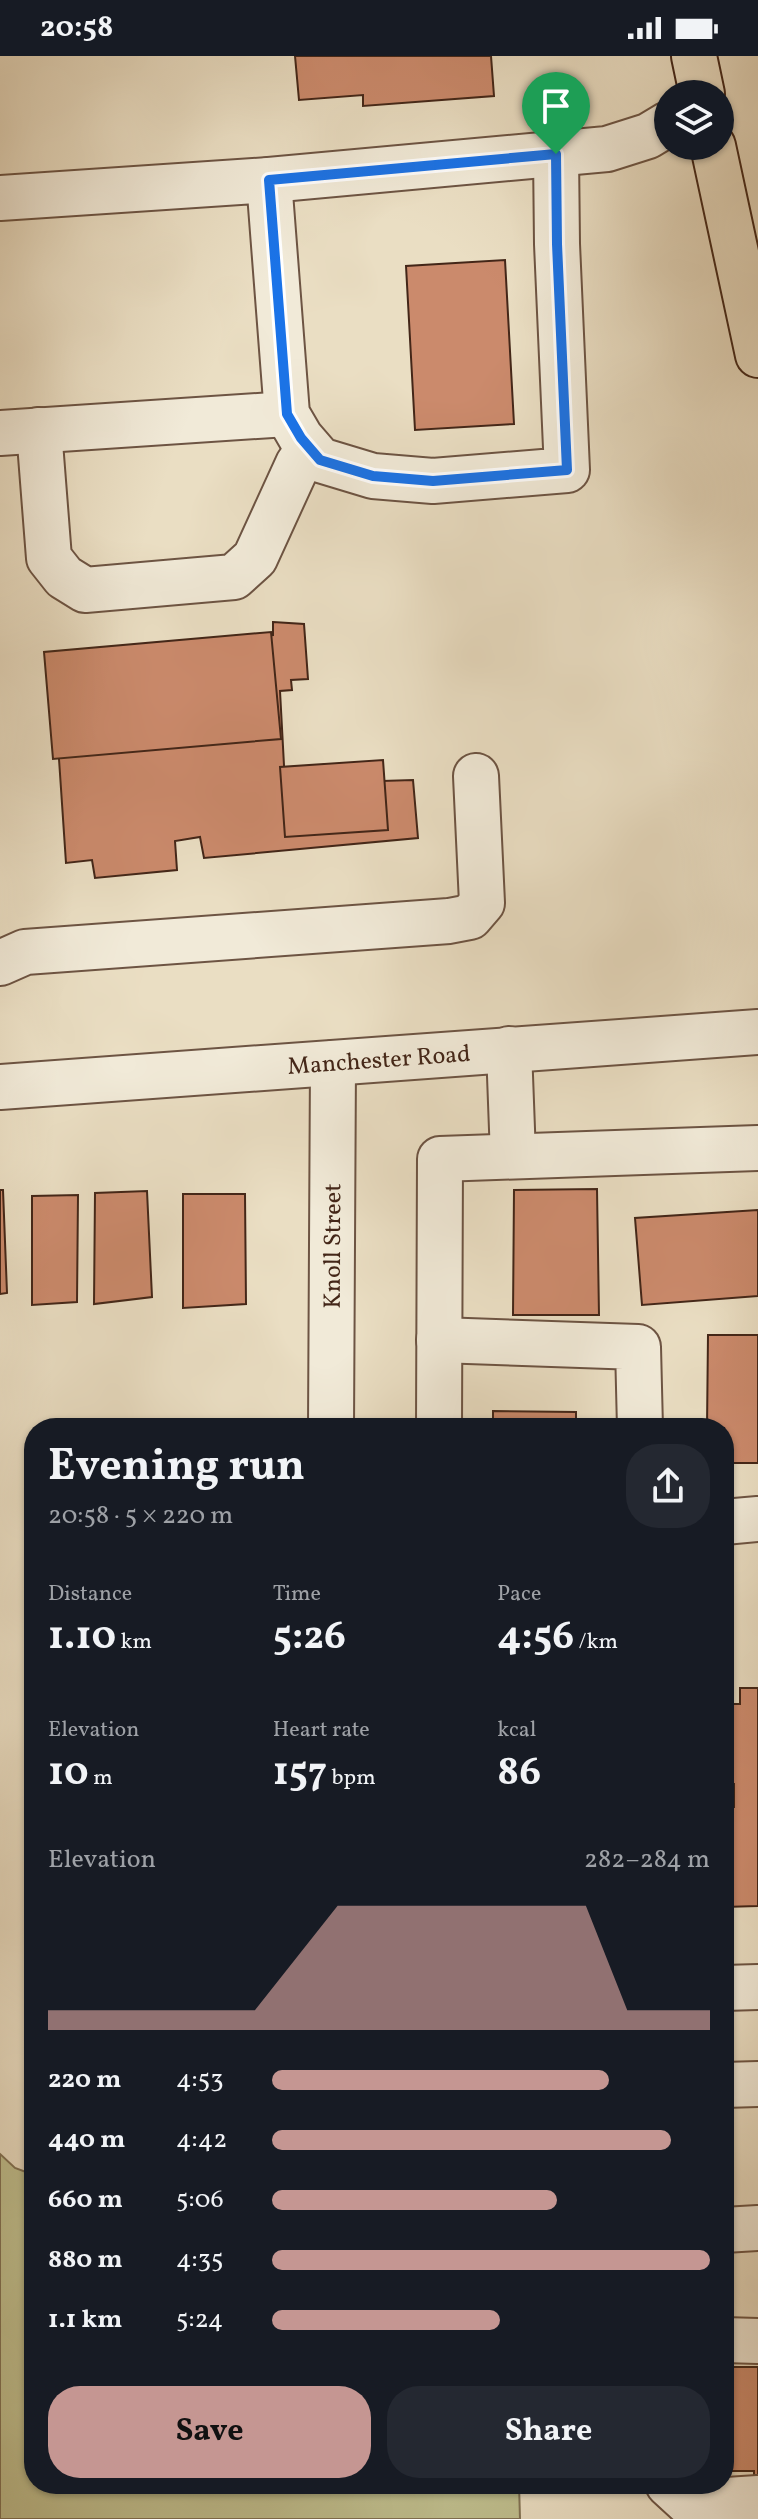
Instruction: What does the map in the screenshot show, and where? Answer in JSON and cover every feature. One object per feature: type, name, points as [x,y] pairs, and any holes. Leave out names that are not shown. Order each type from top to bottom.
[{"type":"main road","points":[[694,56],[699,80]]},
{"type":"main road","points":[[716,160],[758,355]]},
{"type":"street","points":[[0,198],[269,180],[607,149],[654,132]]},
{"type":"street","points":[[298,431],[320,460],[373,476],[433,481],[567,470],[556,154]]},
{"type":"street","points":[[269,180],[298,431],[285,490],[255,558],[234,577],[85,590],[64,577],[49,558],[20,432],[298,431]]},
{"type":"street","points":[[0,963],[25,952],[470,917],[482,903],[476,776]]},
{"type":"street","name":"Manchester Road","points":[[0,1087],[758,1032]]},
{"type":"street","points":[[509,1049],[513,1156]]},
{"type":"street","name":"Knoll Street","points":[[331,1418],[333,1063]]},
{"type":"street","points":[[439,1418],[440,1159],[758,1148]]},
{"type":"street","points":[[439,1340],[638,1347],[640,1418]]},
{"type":"street","points":[[734,1521],[758,1519]]},
{"type":"street","points":[[734,1988],[758,1987]]},
{"type":"street","points":[[734,2085],[758,2084]]},
{"type":"street","points":[[734,2229],[758,2228]]},
{"type":"street","points":[[734,2340],[758,2341]]},
{"type":"street","points":[[679,2494],[707,2519],[727,2500],[758,2498]]},
{"type":"green space","points":[[0,2154],[15,2168],[24,2171],[24,2494],[519,2494],[520,2519],[0,2519]]},
{"type":"building","points":[[295,56],[491,56],[494,96],[363,106],[363,95],[299,100]]},
{"type":"building","points":[[505,260],[514,424],[415,430],[406,266]]},
{"type":"building","points":[[273,622],[304,624],[308,679],[291,680],[292,690],[280,691],[285,784],[413,780],[418,838],[204,858],[200,837],[175,841],[177,870],[95,878],[92,860],[66,863],[52,655],[273,635]]},
{"type":"building","points":[[271,632],[281,739],[53,759],[44,652]]},
{"type":"building","points":[[383,760],[388,830],[285,837],[280,767]]},
{"type":"building","points":[[597,1189],[599,1315],[513,1315],[514,1190]]},
{"type":"building","points":[[0,1190],[3,1190],[7,1293],[0,1294]]},
{"type":"building","points":[[147,1191],[152,1297],[94,1304],[95,1193]]},
{"type":"building","points":[[183,1194],[245,1194],[246,1304],[183,1308]]},
{"type":"building","points":[[78,1195],[77,1302],[32,1305],[32,1196]]},
{"type":"building","points":[[758,1210],[758,1296],[642,1305],[635,1218]]},
{"type":"building","points":[[708,1335],[758,1335],[758,1463],[734,1463],[734,1418],[707,1418]]},
{"type":"building","points":[[493,1411],[576,1412],[576,1418],[493,1418]]},
{"type":"building","points":[[740,1688],[758,1688],[758,1906],[734,1907],[734,1704],[740,1704]]},
{"type":"building","points":[[734,2367],[758,2367],[758,2475],[754,2475],[754,2471],[734,2471]]},
{"type":"route","points":[[556,154],[567,470],[433,481],[373,476],[320,460],[301,438],[287,414],[269,180],[556,154]]}]
